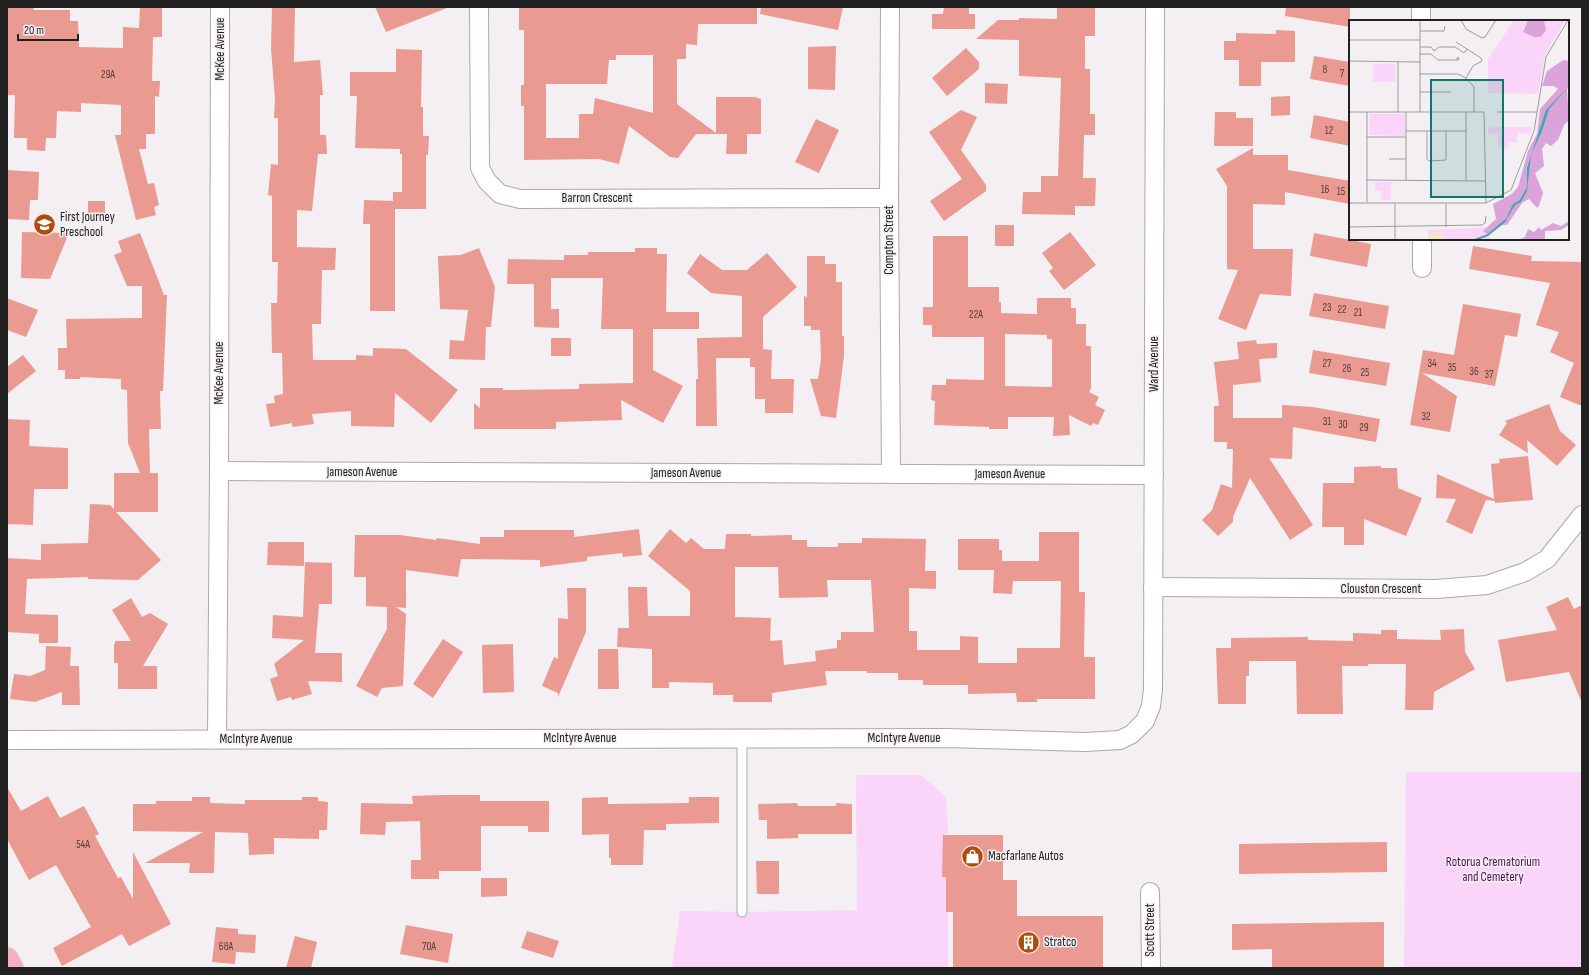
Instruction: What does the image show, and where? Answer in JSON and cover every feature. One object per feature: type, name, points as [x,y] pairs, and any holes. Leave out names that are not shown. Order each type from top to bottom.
[{"type":"highway","points":[[7,959],[12,968]]},
{"type":"street","name":"McKee Avenue","points":[[217,739],[220,7]]},
{"type":"street","name":"Barron Crescent","points":[[478,7],[480,168],[487,181],[500,194],[520,198],[889,198]]},
{"type":"street","name":"Compton Street","points":[[890,7],[889,198],[891,473]]},
{"type":"street","name":"Ward Avenue","points":[[1145,721],[1151,706],[1153,689],[1155,7]]},
{"type":"street","points":[[1421,7],[1421,20]]},
{"type":"street","points":[[1422,240],[1422,268]]},
{"type":"street","name":"Jameson Avenue","points":[[219,471],[1154,475]]},
{"type":"street","name":"Clouston Crescent","points":[[1153,587],[1436,589],[1487,585],[1526,572],[1547,559],[1582,515]]},
{"type":"street","name":"McIntyre Avenue","points":[[7,740],[947,738],[1085,742],[1120,740],[1132,734],[1145,721]]},
{"type":"street","name":"Scott Street","points":[[1150,892],[1151,968]]},
{"type":"lane","points":[[742,738],[742,912]]},
{"type":"green space","name":"Rotorua Crematorium and Cemetery","points":[[1406,772],[1582,772],[1582,968],[1404,968]]},
{"type":"green space","points":[[856,775],[921,775],[946,797],[948,829],[948,968],[672,968],[680,911],[742,912],[857,910]]},
{"type":"building","points":[[7,7],[33,7],[34,10],[70,10],[70,21],[78,21],[79,47],[123,48],[123,27],[139,28],[140,7],[162,7],[162,37],[153,37],[152,81],[160,81],[159,97],[155,96],[155,134],[146,134],[146,149],[139,149],[148,184],[154,183],[159,205],[154,207],[156,215],[136,220],[115,135],[121,135],[121,105],[81,103],[81,112],[57,111],[56,138],[46,138],[45,151],[27,150],[27,138],[14,138],[15,95],[7,95]]},
{"type":"building","points":[[272,7],[295,7],[294,62],[320,60],[323,95],[320,95],[320,135],[326,135],[327,154],[318,154],[312,211],[297,210],[297,247],[336,248],[335,270],[322,270],[321,324],[312,324],[313,360],[356,360],[356,355],[373,356],[373,348],[406,349],[458,390],[431,423],[395,393],[394,427],[351,426],[351,411],[312,414],[314,424],[292,427],[292,423],[270,427],[266,404],[275,403],[274,396],[283,394],[282,353],[272,353],[271,303],[277,303],[278,262],[272,262],[272,196],[268,195],[271,164],[278,165],[278,118],[274,118],[275,99],[271,48]]},
{"type":"building","points":[[375,7],[446,7],[447,8],[386,32]]},
{"type":"building","points":[[519,7],[757,7],[757,24],[698,24],[697,45],[686,44],[686,59],[677,59],[677,104],[716,133],[716,97],[755,97],[761,99],[761,134],[747,134],[747,154],[726,154],[727,134],[696,134],[678,158],[670,157],[629,126],[619,164],[599,159],[524,160],[524,106],[521,106],[521,85],[524,85],[524,30],[519,30]],"holes":[[[616,55],[653,55],[653,113],[595,98],[593,114],[579,114],[579,138],[546,138],[546,84],[607,84],[609,60],[616,60]]]},
{"type":"building","points":[[761,7],[843,7],[838,30],[760,14]]},
{"type":"building","points":[[944,7],[969,7],[969,14],[975,14],[975,29],[932,29],[932,14],[943,14]]},
{"type":"building","points":[[1057,7],[1095,7],[1095,36],[1085,36],[1085,69],[1090,69],[1090,114],[1095,114],[1095,135],[1084,135],[1083,178],[1096,178],[1095,206],[1075,206],[1075,215],[1022,214],[1023,192],[1041,192],[1041,176],[1058,176],[1061,78],[1019,76],[1019,40],[976,39],[998,20],[1019,20],[1019,18],[1057,19]]},
{"type":"building","points":[[1286,7],[1350,7],[1349,27],[1285,16]]},
{"type":"building","points":[[1276,30],[1295,31],[1295,62],[1261,62],[1261,86],[1239,86],[1239,60],[1224,60],[1224,41],[1236,41],[1236,33],[1276,34]]},
{"type":"building","points":[[836,46],[835,90],[808,89],[808,47]]},
{"type":"building","points":[[966,48],[979,62],[979,69],[947,96],[932,78]]},
{"type":"building","points":[[396,49],[422,50],[421,107],[423,107],[423,136],[429,136],[428,155],[426,155],[426,209],[395,209],[395,311],[370,311],[370,224],[363,224],[364,200],[393,201],[393,192],[402,192],[402,154],[400,154],[400,149],[355,148],[357,96],[350,96],[350,72],[396,72]]},
{"type":"building","points":[[1314,56],[1349,62],[1349,86],[1310,79]]},
{"type":"building","points":[[985,83],[1008,84],[1007,104],[985,103]]},
{"type":"building","points":[[1290,96],[1290,115],[1271,116],[1271,97]]},
{"type":"building","points":[[961,110],[977,117],[961,150],[986,185],[986,191],[944,221],[930,201],[962,179],[929,132]]},
{"type":"building","points":[[1215,112],[1236,112],[1236,118],[1253,118],[1253,146],[1214,146]]},
{"type":"building","points":[[1314,115],[1349,122],[1349,146],[1310,138]]},
{"type":"building","points":[[816,119],[839,130],[819,173],[795,162]]},
{"type":"building","points":[[1253,148],[1253,155],[1288,155],[1288,170],[1349,181],[1349,204],[1285,192],[1285,205],[1253,204],[1253,249],[1293,249],[1291,296],[1260,294],[1246,330],[1218,319],[1238,270],[1227,269],[1227,186],[1216,169]]},
{"type":"building","points":[[7,170],[39,172],[38,200],[30,200],[29,220],[7,219]]},
{"type":"building","points":[[88,201],[105,201],[105,221],[88,221]]},
{"type":"building","points":[[995,225],[1014,225],[1014,246],[995,246]]},
{"type":"building","points":[[22,232],[69,233],[50,279],[21,278]]},
{"type":"building","points":[[1070,232],[1096,265],[1064,290],[1049,271],[1053,268],[1042,253]]},
{"type":"building","points":[[140,233],[164,295],[167,295],[163,391],[160,391],[161,429],[149,429],[150,473],[158,473],[158,512],[116,512],[161,560],[138,580],[88,579],[88,577],[27,579],[25,614],[58,615],[58,643],[39,643],[39,634],[7,632],[7,558],[41,560],[41,544],[88,543],[90,504],[110,505],[114,509],[114,473],[140,473],[128,443],[127,390],[121,389],[121,379],[80,377],[80,379],[65,379],[65,370],[58,370],[58,348],[67,348],[66,319],[142,318],[142,286],[127,286],[114,255],[122,252],[118,241]]},
{"type":"building","points":[[1314,233],[1371,244],[1367,267],[1310,256]]},
{"type":"building","points":[[933,236],[968,236],[968,287],[999,287],[1001,313],[1037,314],[1037,298],[1071,298],[1071,308],[1076,308],[1076,324],[1086,324],[1086,346],[1091,346],[1091,388],[1089,392],[1099,397],[1095,405],[1105,410],[1098,425],[1093,423],[1091,426],[1069,415],[1070,435],[1053,436],[1054,417],[1008,417],[1008,429],[934,425],[935,401],[931,400],[932,385],[946,385],[946,379],[984,380],[984,337],[932,337],[932,325],[923,325],[923,307],[933,307]],"holes":[[[1005,334],[1047,335],[1047,339],[1052,339],[1052,387],[1005,386]]]},
{"type":"building","points":[[1473,246],[1532,256],[1531,261],[1582,262],[1582,406],[1560,397],[1574,363],[1550,352],[1559,332],[1536,325],[1550,283],[1469,269]]},
{"type":"building","points":[[479,248],[495,287],[491,327],[486,327],[485,360],[449,359],[450,340],[464,341],[468,310],[440,309],[438,256],[461,255]]},
{"type":"building","points":[[635,248],[657,248],[657,254],[667,254],[666,312],[699,312],[699,329],[653,329],[653,370],[683,386],[663,423],[621,400],[622,420],[556,422],[556,429],[474,429],[474,403],[480,408],[480,388],[503,388],[503,390],[579,389],[579,384],[633,383],[633,329],[601,329],[603,278],[551,278],[551,309],[559,309],[559,328],[534,327],[534,284],[507,284],[508,259],[564,260],[564,255],[588,255],[588,252],[635,252]]},
{"type":"building","points":[[767,253],[797,287],[763,317],[763,349],[772,350],[771,379],[794,379],[793,413],[765,413],[765,399],[755,399],[755,367],[750,367],[750,358],[716,358],[717,426],[696,426],[696,379],[698,379],[697,338],[742,337],[742,296],[711,293],[687,273],[700,254],[722,270],[747,270]]},
{"type":"building","points":[[807,256],[825,256],[825,264],[836,264],[836,282],[842,282],[842,336],[844,336],[844,356],[836,418],[821,416],[810,379],[818,379],[821,359],[820,330],[811,330],[811,326],[804,326],[804,295],[807,298]]},
{"type":"building","points":[[1314,293],[1389,306],[1385,329],[1309,316]]},
{"type":"building","points":[[7,298],[38,310],[26,337],[7,330]]},
{"type":"building","points":[[1463,304],[1521,314],[1517,337],[1505,335],[1495,386],[1422,373],[1457,396],[1450,432],[1410,425],[1423,350],[1454,355]]},
{"type":"building","points":[[551,338],[571,338],[571,356],[551,356]]},
{"type":"building","points":[[1256,340],[1257,344],[1277,343],[1277,358],[1259,359],[1261,382],[1233,385],[1233,418],[1282,418],[1282,405],[1313,407],[1380,419],[1376,442],[1293,427],[1292,459],[1269,458],[1313,525],[1290,540],[1250,478],[1233,517],[1233,522],[1218,536],[1202,520],[1212,510],[1221,484],[1232,488],[1233,449],[1227,449],[1227,442],[1214,442],[1214,406],[1219,406],[1214,362],[1239,359],[1237,342]]},
{"type":"building","points":[[1313,350],[1390,363],[1386,386],[1309,373]]},
{"type":"building","points":[[23,355],[36,371],[7,394],[7,367]]},
{"type":"building","points":[[1549,404],[1560,431],[1576,445],[1557,466],[1527,440],[1528,453],[1499,435],[1507,423],[1505,421]]},
{"type":"building","points":[[7,419],[30,420],[29,446],[68,448],[68,489],[34,489],[33,525],[7,524]]},
{"type":"building","points":[[1528,456],[1533,500],[1495,503],[1495,501],[1486,500],[1472,534],[1446,522],[1456,499],[1436,498],[1437,474],[1494,499],[1491,464],[1500,463],[1499,459]]},
{"type":"building","points":[[1381,466],[1381,468],[1397,468],[1398,488],[1422,498],[1406,536],[1364,519],[1364,545],[1344,545],[1344,527],[1322,527],[1323,483],[1354,483],[1354,467]]},
{"type":"building","points":[[639,529],[642,555],[623,557],[622,553],[587,557],[587,561],[540,567],[540,560],[461,559],[458,577],[406,570],[406,608],[396,607],[406,614],[403,686],[382,688],[377,697],[356,686],[387,629],[387,607],[366,606],[366,577],[354,577],[355,535],[400,535],[480,544],[480,537],[504,537],[504,530],[574,530],[574,537]]},
{"type":"building","points":[[670,529],[686,543],[691,538],[704,549],[725,549],[726,534],[751,534],[751,536],[792,535],[792,540],[807,540],[807,547],[838,547],[838,543],[862,543],[862,538],[926,539],[925,571],[936,571],[936,589],[909,588],[909,631],[917,631],[917,650],[960,650],[960,636],[978,637],[978,663],[1017,663],[1017,648],[1060,648],[1061,581],[1013,581],[1012,594],[993,593],[994,570],[958,570],[958,539],[999,539],[999,550],[1002,550],[1002,561],[1039,561],[1039,532],[1079,532],[1079,592],[1085,592],[1084,657],[1095,657],[1095,699],[1037,699],[1037,702],[1017,702],[1016,693],[968,694],[968,685],[923,685],[923,680],[898,680],[898,673],[867,673],[867,671],[825,671],[827,685],[772,693],[772,702],[733,702],[733,695],[713,695],[713,683],[669,682],[669,688],[652,688],[652,649],[617,647],[618,628],[629,628],[628,587],[647,587],[648,616],[690,616],[690,591],[648,556]],"holes":[[[735,567],[778,567],[779,598],[828,597],[827,580],[871,580],[874,632],[841,632],[841,640],[837,640],[837,648],[815,651],[816,661],[784,665],[782,640],[770,641],[771,618],[735,617]]]},
{"type":"building","points":[[268,542],[304,542],[304,566],[267,565]]},
{"type":"building","points":[[305,562],[332,563],[332,604],[319,604],[315,653],[342,653],[342,682],[308,681],[312,694],[292,700],[291,697],[277,701],[270,679],[278,676],[274,664],[304,640],[272,638],[273,615],[303,617]]},
{"type":"building","points":[[567,588],[586,588],[586,632],[558,697],[558,693],[542,686],[554,657],[558,659],[558,618],[568,619]]},
{"type":"building","points":[[1568,597],[1574,609],[1582,605],[1582,703],[1569,672],[1506,682],[1498,640],[1557,630],[1546,607]]},
{"type":"building","points":[[131,598],[142,617],[150,613],[168,624],[143,666],[157,666],[157,689],[118,689],[118,663],[114,663],[114,644],[115,641],[131,641],[112,610]]},
{"type":"building","points":[[1464,629],[1465,652],[1475,669],[1434,692],[1433,710],[1405,710],[1406,664],[1342,666],[1343,714],[1297,714],[1296,661],[1249,661],[1249,676],[1246,676],[1246,704],[1218,704],[1216,648],[1231,648],[1231,638],[1308,637],[1308,640],[1353,641],[1353,633],[1381,634],[1381,630],[1397,630],[1397,639],[1441,640],[1440,630]]},
{"type":"building","points":[[443,639],[463,652],[433,698],[413,684]]},
{"type":"building","points":[[513,644],[514,692],[483,693],[482,645]]},
{"type":"building","points":[[46,646],[71,647],[70,666],[79,666],[80,705],[62,705],[62,692],[35,702],[10,699],[14,674],[30,676],[45,670]]},
{"type":"building","points":[[598,649],[618,649],[619,689],[598,689]]},
{"type":"building","points":[[7,787],[21,811],[48,796],[60,818],[84,806],[99,834],[95,836],[118,878],[121,877],[133,899],[133,852],[171,924],[129,946],[122,934],[62,966],[53,948],[91,927],[56,865],[29,880],[7,839]]},
{"type":"building","points":[[480,795],[480,801],[549,801],[549,832],[528,832],[528,826],[481,826],[481,871],[439,871],[439,879],[411,879],[411,860],[421,860],[420,821],[386,822],[385,835],[360,834],[361,803],[413,804],[412,796]]},
{"type":"building","points":[[192,797],[210,797],[210,803],[245,804],[245,800],[302,800],[302,797],[318,797],[318,801],[328,802],[327,830],[319,830],[319,839],[274,838],[274,854],[249,855],[248,833],[215,832],[214,873],[189,873],[190,863],[145,863],[203,832],[133,831],[133,804],[156,804],[156,801],[192,801]]},
{"type":"building","points":[[608,797],[608,804],[689,803],[689,797],[719,797],[719,823],[666,824],[666,830],[644,830],[643,865],[611,865],[611,858],[609,858],[609,834],[582,835],[582,798]]},
{"type":"building","points":[[797,803],[798,806],[836,806],[836,803],[852,804],[852,834],[798,834],[798,838],[767,839],[767,820],[759,820],[758,804]]},
{"type":"building","points":[[943,835],[1003,835],[1003,880],[1017,880],[1017,916],[1103,916],[1103,968],[953,968],[953,912],[946,912],[946,877],[942,877]]},
{"type":"building","points":[[1387,842],[1387,872],[1239,874],[1239,844]]},
{"type":"building","points":[[756,861],[779,861],[779,894],[757,894]]},
{"type":"building","points":[[481,878],[507,878],[507,896],[481,897]]},
{"type":"building","points":[[1384,922],[1384,968],[1272,968],[1272,949],[1232,950],[1232,924]]},
{"type":"building","points":[[406,925],[453,934],[448,963],[400,954]]},
{"type":"building","points":[[216,927],[238,929],[238,934],[256,935],[255,953],[236,952],[235,964],[212,962]]},
{"type":"building","points":[[527,931],[559,941],[553,958],[521,948]]},
{"type":"building","points":[[295,936],[317,942],[311,968],[286,968]]},
{"type":"place","name":"First Journey Preschool","points":[[45,224]]},
{"type":"place","name":"Macfarlane Autos","points":[[973,856]]},
{"type":"place","name":"Stratco","points":[[1028,942]]}]
